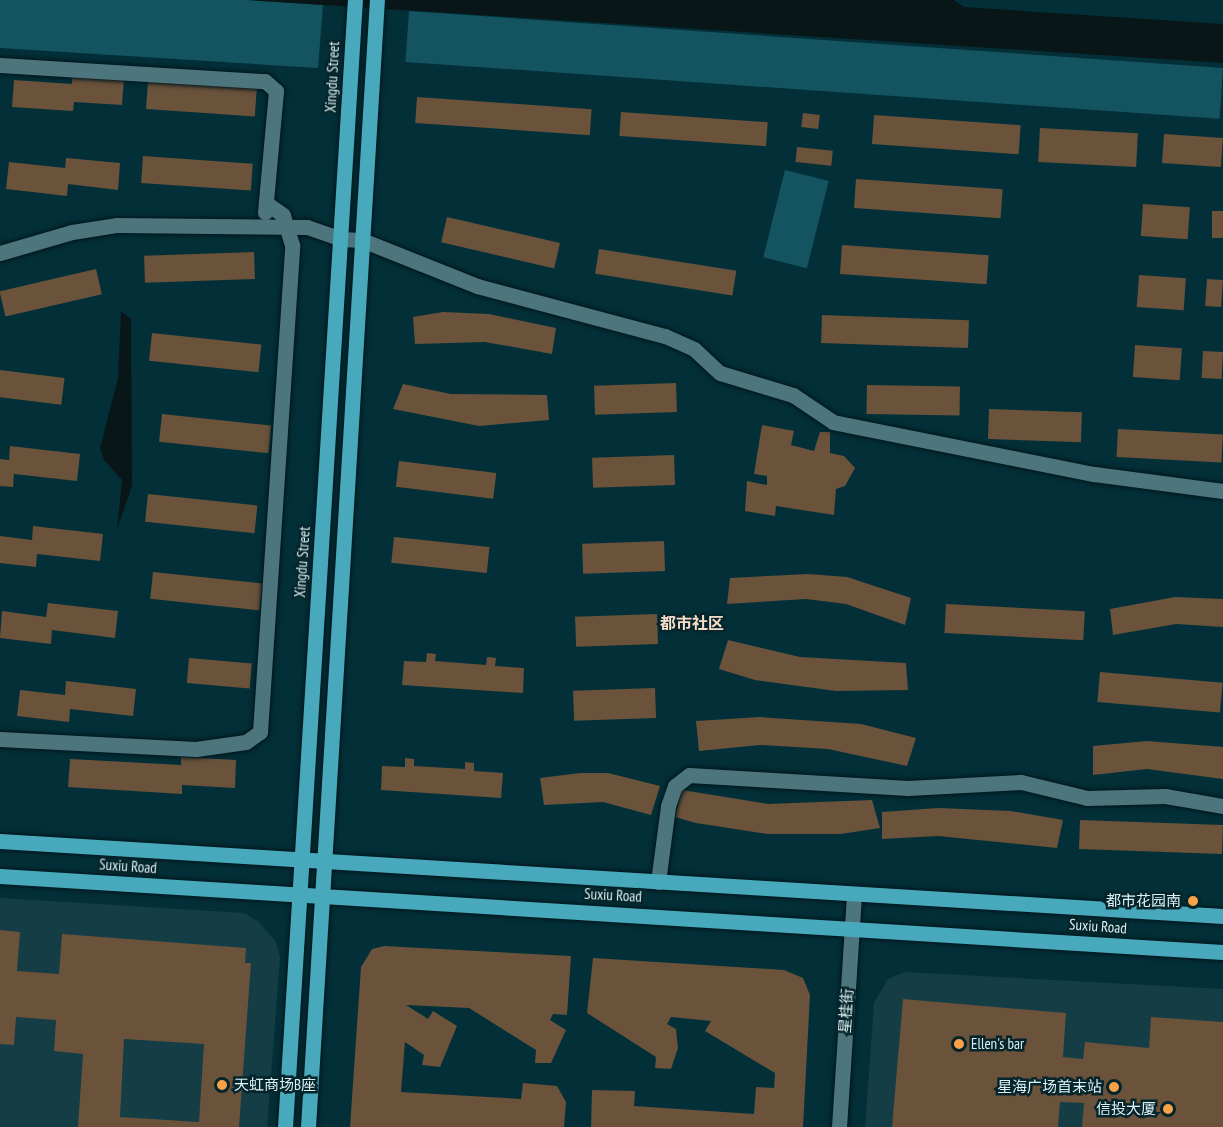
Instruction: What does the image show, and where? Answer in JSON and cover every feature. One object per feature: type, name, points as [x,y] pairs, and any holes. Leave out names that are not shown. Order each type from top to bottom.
[{"type":"main road","name":"Xingdu Street","points":[[285,1127],[354,7]]},
{"type":"main road","points":[[308,1127],[377,7]]},
{"type":"main road","name":"Suxiu Road","points":[[0,841],[1223,916]]},
{"type":"main road","name":"Suxiu Road","points":[[0,876],[852,927],[1223,952]]},
{"type":"street","points":[[0,65],[265,81],[276,92],[264,225]]},
{"type":"street","points":[[0,739],[196,749],[233,745],[258,736],[263,719],[292,245],[283,215],[266,203]]},
{"type":"street","points":[[0,253],[92,227],[288,226],[341,239],[362,240],[477,286],[665,336],[694,349],[725,376],[793,395],[833,422],[1094,474],[1223,490]]},
{"type":"street","points":[[658,882],[668,807],[675,786],[689,775],[908,788],[1006,781],[1040,783],[1087,798],[1166,796],[1223,806]]},
{"type":"street","name":"星桂街","points":[[839,1127],[854,895]]},
{"type":"shaded area","points":[[0,0],[248,0],[323,5],[318,68],[0,48]]},
{"type":"shaded area","points":[[248,0],[954,0],[964,7],[1223,24],[1223,63]]},
{"type":"shaded area","points":[[409,11],[1223,68],[1219,119],[405,62]]},
{"type":"shaded area","points":[[785,170],[829,181],[807,268],[763,257]]},
{"type":"shaded area","points":[[121,311],[131,319],[132,486],[117,529],[122,480],[104,460],[100,448],[118,378]]},
{"type":"shaded area","points":[[0,898],[244,913],[259,922],[276,942],[280,957],[267,1127],[0,1127]]},
{"type":"shaded area","points":[[905,972],[1223,989],[1223,1127],[865,1127],[874,1003],[888,979]]},
{"type":"building","points":[[72,74],[124,78],[122,105],[74,102],[73,111],[12,107],[14,80],[72,84]]},
{"type":"building","points":[[148,81],[257,89],[255,117],[146,109]]},
{"type":"building","points":[[417,97],[592,109],[590,135],[415,123]]},
{"type":"building","points":[[621,112],[768,122],[766,146],[619,136]]},
{"type":"building","points":[[803,113],[820,115],[818,129],[801,127]]},
{"type":"building","points":[[874,115],[1021,125],[1019,154],[872,144]]},
{"type":"building","points":[[1040,128],[1138,133],[1136,167],[1038,162]]},
{"type":"building","points":[[1164,134],[1223,138],[1221,167],[1162,163]]},
{"type":"building","points":[[797,147],[833,151],[831,166],[795,162]]},
{"type":"building","points":[[143,156],[253,164],[251,191],[141,183]]},
{"type":"building","points":[[66,158],[120,163],[118,190],[68,184],[67,196],[6,189],[9,162],[65,168]]},
{"type":"building","points":[[856,179],[1003,189],[1001,218],[854,208]]},
{"type":"building","points":[[1143,204],[1190,207],[1188,239],[1141,236]]},
{"type":"building","points":[[1212,211],[1223,211],[1223,238],[1212,238]]},
{"type":"building","points":[[447,217],[560,243],[554,268],[441,242]]},
{"type":"building","points":[[842,245],[989,255],[987,284],[840,274]]},
{"type":"building","points":[[599,249],[736,271],[732,295],[595,274]]},
{"type":"building","points":[[254,252],[255,279],[145,283],[144,256]]},
{"type":"building","points":[[96,269],[102,294],[5,317],[0,291]]},
{"type":"building","points":[[1139,275],[1186,278],[1184,310],[1137,307]]},
{"type":"building","points":[[1207,279],[1223,280],[1221,307],[1205,306]]},
{"type":"building","points":[[443,312],[489,314],[556,328],[552,354],[485,342],[415,344],[413,317]]},
{"type":"building","points":[[822,315],[969,320],[968,348],[821,343]]},
{"type":"building","points":[[152,333],[261,344],[258,372],[149,361]]},
{"type":"building","points":[[1135,345],[1182,348],[1180,380],[1133,377]]},
{"type":"building","points":[[1203,351],[1223,352],[1222,379],[1202,378]]},
{"type":"building","points":[[0,370],[65,378],[61,405],[0,397]]},
{"type":"building","points":[[676,383],[677,412],[595,415],[594,386]]},
{"type":"building","points":[[403,384],[451,394],[547,395],[549,420],[479,426],[393,409]]},
{"type":"building","points":[[867,385],[960,387],[959,416],[866,414]]},
{"type":"building","points":[[989,409],[1082,412],[1081,442],[988,439]]},
{"type":"building","points":[[162,414],[271,425],[268,453],[159,442]]},
{"type":"building","points":[[762,425],[794,431],[791,445],[814,451],[820,432],[830,432],[830,453],[844,456],[855,468],[845,486],[836,489],[834,515],[776,506],[775,516],[745,511],[747,481],[767,485],[767,476],[754,474]]},
{"type":"building","points":[[1118,429],[1223,434],[1221,462],[1117,457]]},
{"type":"building","points":[[10,446],[80,454],[77,481],[14,474],[13,487],[0,486],[0,459],[9,460]]},
{"type":"building","points":[[674,455],[675,485],[593,488],[592,458]]},
{"type":"building","points":[[399,461],[496,473],[493,499],[396,487]]},
{"type":"building","points":[[148,494],[257,505],[254,533],[145,522]]},
{"type":"building","points":[[33,526],[103,534],[100,561],[37,554],[36,567],[0,563],[0,536],[32,540]]},
{"type":"building","points":[[394,537],[489,547],[487,573],[391,563]]},
{"type":"building","points":[[664,541],[665,571],[583,574],[582,544]]},
{"type":"building","points":[[153,572],[262,583],[260,610],[150,599]]},
{"type":"building","points":[[808,574],[847,577],[911,598],[905,625],[846,604],[806,599],[727,604],[730,578]]},
{"type":"building","points":[[1175,597],[1223,599],[1223,627],[1176,624],[1113,635],[1110,609]]},
{"type":"building","points":[[48,603],[118,611],[115,638],[52,630],[51,644],[0,638],[2,611],[46,617]]},
{"type":"building","points":[[946,604],[1085,611],[1083,640],[944,633]]},
{"type":"building","points":[[657,614],[658,644],[576,647],[575,617]]},
{"type":"building","points":[[728,640],[800,657],[906,663],[908,690],[836,691],[755,680],[719,669]]},
{"type":"building","points":[[427,653],[436,654],[435,661],[486,665],[487,657],[496,658],[495,666],[524,668],[523,693],[402,685],[404,661],[426,662]]},
{"type":"building","points":[[189,658],[252,663],[250,688],[187,683]]},
{"type":"building","points":[[1100,672],[1223,683],[1220,713],[1097,702]]},
{"type":"building","points":[[66,681],[136,689],[133,716],[70,709],[69,722],[17,716],[20,690],[65,695]]},
{"type":"building","points":[[655,688],[656,718],[574,721],[573,691]]},
{"type":"building","points":[[760,717],[861,724],[916,738],[907,766],[828,749],[760,745],[699,751],[696,721]]},
{"type":"building","points":[[1147,741],[1223,747],[1223,779],[1147,769],[1093,775],[1093,746]]},
{"type":"building","points":[[181,757],[236,760],[235,788],[182,785],[182,794],[68,787],[70,759],[181,765]]},
{"type":"building","points":[[405,758],[414,759],[414,766],[465,769],[465,762],[474,763],[474,771],[503,773],[501,798],[381,790],[382,766],[405,767]]},
{"type":"building","points":[[580,773],[608,773],[660,786],[651,815],[603,802],[544,805],[540,778]]},
{"type":"building","points":[[682,790],[768,804],[872,800],[880,828],[841,834],[768,834],[696,823],[675,817]]},
{"type":"building","points":[[938,808],[1011,811],[1063,820],[1057,848],[938,836],[882,839],[882,812]]},
{"type":"building","points":[[1080,820],[1223,825],[1222,854],[1079,849]]},
{"type":"building","points":[[0,930],[20,932],[17,971],[59,974],[62,934],[246,948],[245,963],[251,963],[239,1127],[78,1127],[83,1054],[54,1051],[56,1020],[16,1017],[14,1045],[0,1044]],"holes":[[[124,1039],[204,1044],[199,1122],[120,1117]]]},
{"type":"building","points":[[384,946],[571,956],[567,1015],[553,1014],[550,1020],[566,1030],[551,1063],[535,1063],[536,1050],[469,1008],[406,1005],[428,1019],[433,1011],[457,1026],[440,1067],[422,1065],[424,1055],[405,1042],[401,1092],[521,1099],[523,1083],[557,1086],[566,1102],[564,1127],[350,1127],[361,967],[372,949]]},
{"type":"building","points":[[593,958],[784,970],[803,978],[810,995],[803,1127],[591,1127],[592,1090],[635,1091],[634,1106],[754,1114],[756,1087],[774,1088],[775,1073],[705,1031],[711,1021],[671,1017],[667,1024],[676,1029],[678,1048],[671,1069],[655,1068],[656,1057],[587,1013]]},
{"type":"building","points":[[903,999],[1066,1013],[1063,1057],[1083,1059],[1085,1042],[1149,1048],[1151,1017],[1223,1022],[1223,1127],[1082,1127],[1084,1103],[1060,1102],[1058,1127],[892,1127]]},
{"type":"place","name":"都市花园南","points":[[1193,901]]},
{"type":"place","name":"Ellen's bar","points":[[959,1044]]},
{"type":"place","name":"天虹商场B座","points":[[222,1085]]},
{"type":"place","name":"星海广场首末站","points":[[1114,1087]]},
{"type":"place","name":"信投大厦","points":[[1168,1109]]},
{"type":"district","name":"都市社区","points":[[692,623]]}]
